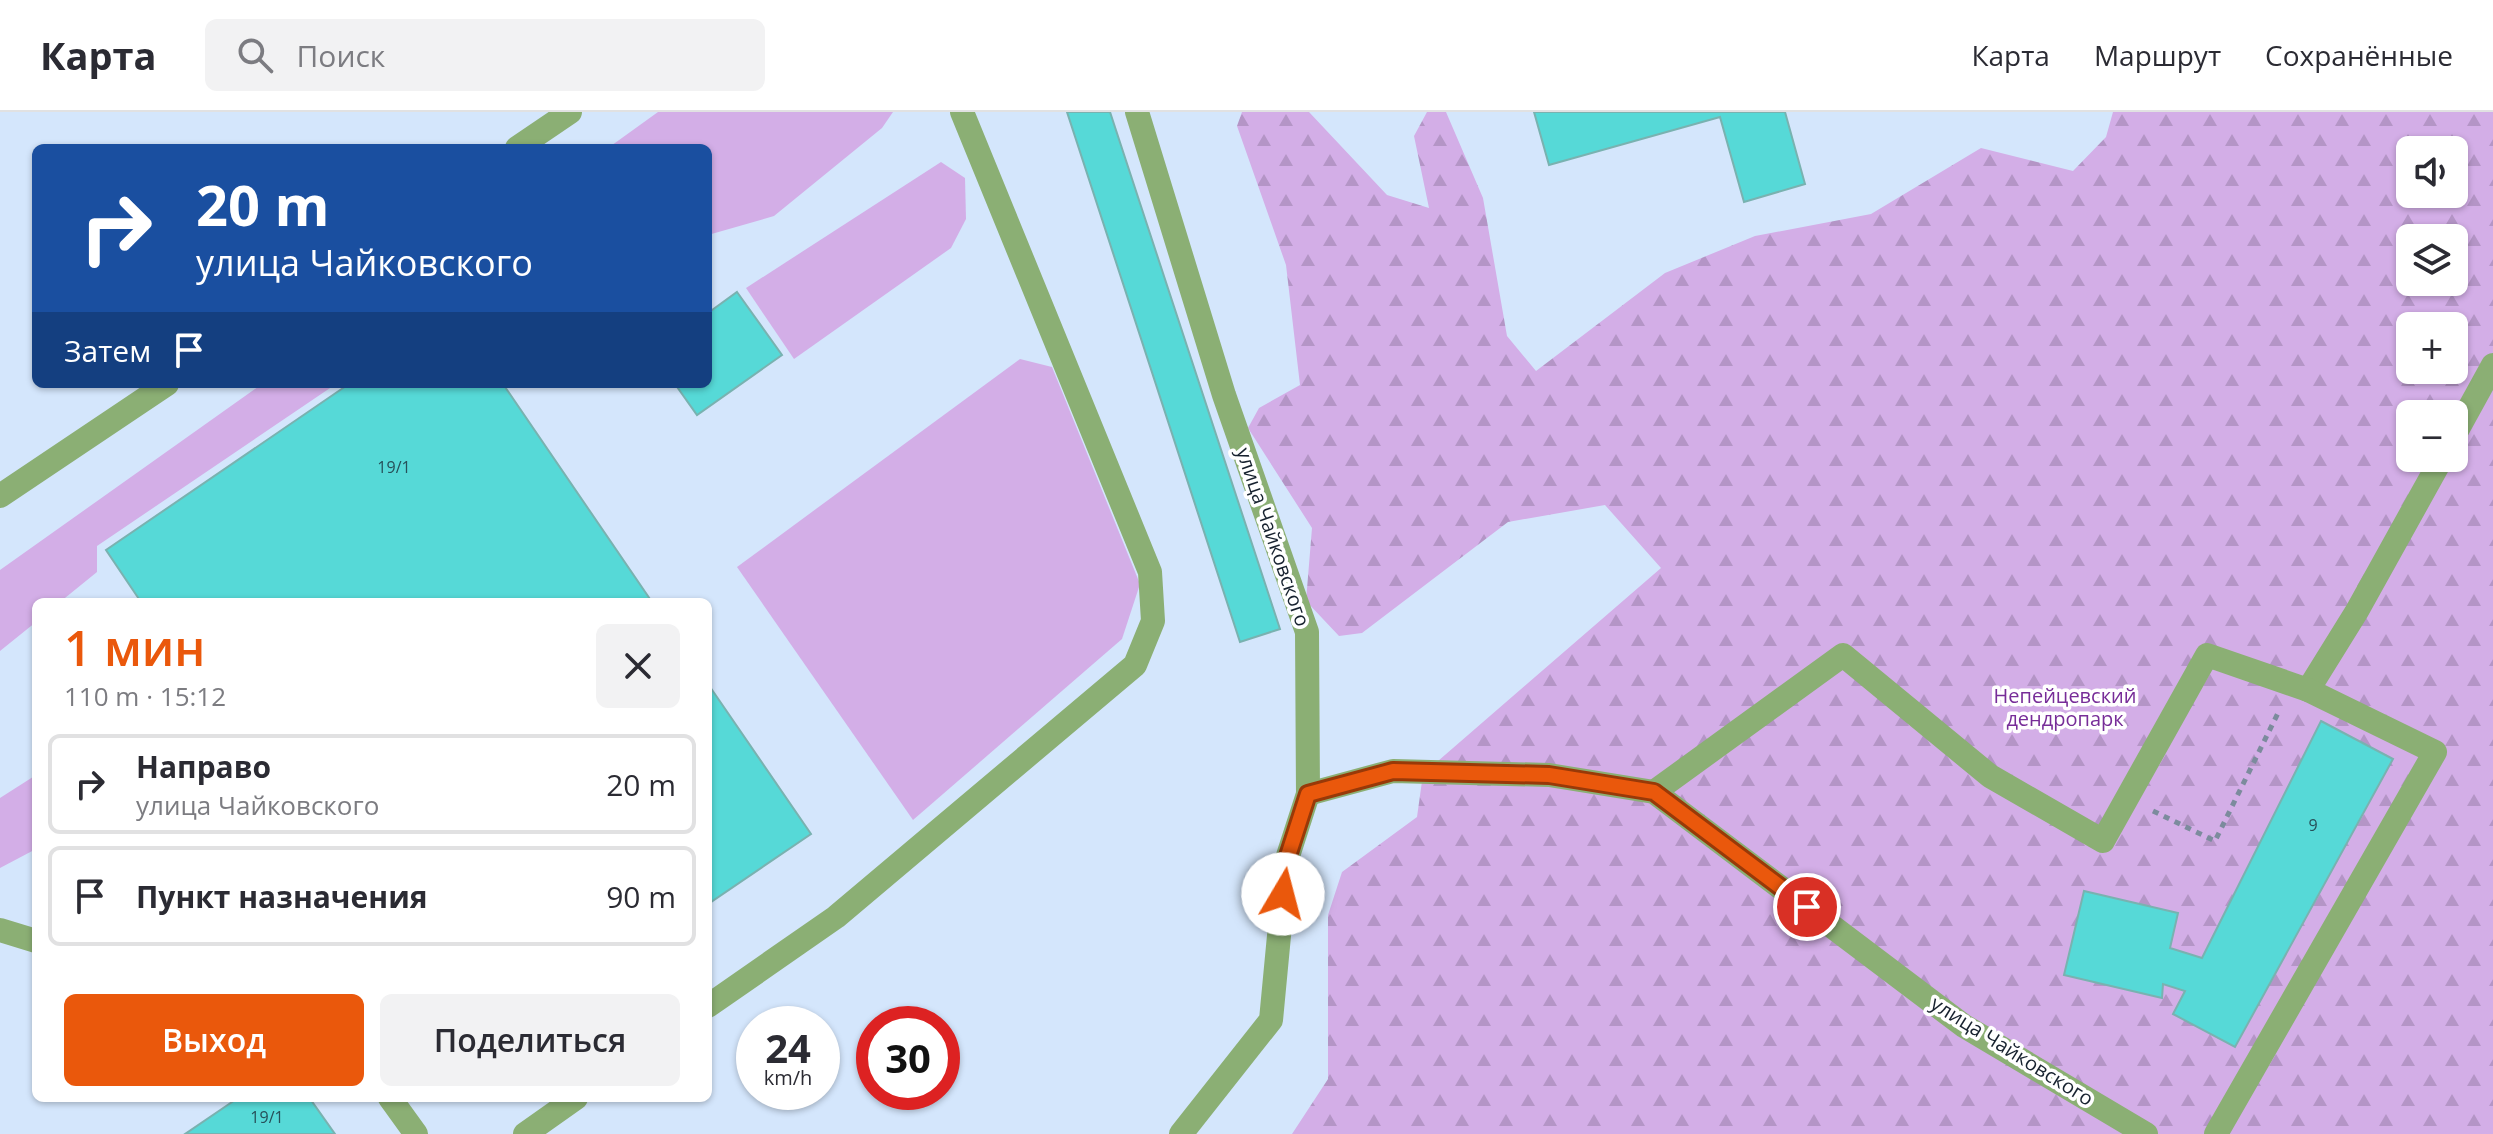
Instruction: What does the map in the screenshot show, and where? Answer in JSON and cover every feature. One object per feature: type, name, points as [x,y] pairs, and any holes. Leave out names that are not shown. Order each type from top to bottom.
[{"type":"street","points":[[523,144],[570,112]]},
{"type":"street","points":[[712,1003],[836,917],[1135,665],[1153,621],[1150,572],[962,112]]},
{"type":"street","name":"улица Чайковского","points":[[1137,112],[1224,395],[1307,632],[1308,794],[1393,771],[1549,775],[1654,792],[1964,1026],[2108,1124],[2146,1134]]},
{"type":"street","points":[[2468,411],[2493,365]]},
{"type":"street","points":[[0,496],[161,388]]},
{"type":"street","points":[[2300,687],[2357,611],[2434,472]]},
{"type":"street","points":[[1654,792],[1843,655],[1990,776],[2103,841],[2207,655],[2300,687],[2435,752],[2216,1134]]},
{"type":"street","points":[[1181,1134],[1271,1020],[1286,862],[1308,794]]},
{"type":"street","points":[[0,930],[32,940]]},
{"type":"street","points":[[393,1102],[416,1134]]},
{"type":"street","points":[[525,1134],[570,1102]]},
{"type":"path","points":[[2127,799],[2215,841],[2300,687]]},
{"type":"green space","points":[[658,112],[893,112],[882,128],[774,216],[712,234],[712,144],[614,144]]},
{"type":"green space","name":"Непейцевский дендропарк","points":[[1242,112],[1309,112],[1387,195],[1429,208],[1414,136],[1427,112],[1446,112],[1483,198],[1507,336],[1536,371],[1665,273],[1755,236],[1871,214],[1981,148],[2073,171],[2106,137],[2113,112],[2493,112],[2493,1134],[1292,1134],[1328,1079],[1328,915],[1342,872],[1417,817],[1423,774],[1661,568],[1605,505],[1508,522],[1362,633],[1339,636],[1306,601],[1312,528],[1248,428],[1259,408],[1300,385],[1286,265],[1237,126]]},
{"type":"green space","points":[[941,162],[965,178],[966,219],[951,248],[794,359],[746,288]]},
{"type":"green space","points":[[1020,359],[1052,367],[1140,584],[1122,639],[913,820],[737,567]]},
{"type":"green space","points":[[256,388],[330,388],[97,546],[97,572],[65,598],[32,598],[32,625],[0,651],[0,570]]},
{"type":"green space","points":[[32,778],[32,851],[0,868],[0,798]]},
{"type":"building","points":[[1067,112],[1110,112],[1280,629],[1240,642]]},
{"type":"building","points":[[1534,112],[1785,112],[1805,184],[1744,202],[1720,117],[1549,165]]},
{"type":"building","points":[[737,292],[782,355],[697,415],[678,388],[712,388],[712,310]]},
{"type":"building","points":[[343,388],[506,388],[649,598],[138,598],[106,550]]},
{"type":"building","points":[[712,690],[811,834],[712,901]]},
{"type":"building","points":[[2321,721],[2393,759],[2235,1047],[2173,1014],[2185,991],[2163,984],[2162,998],[2064,975],[2084,891],[2178,913],[2170,948],[2202,958]]},
{"type":"building","points":[[232,1102],[312,1102],[335,1134],[185,1134]]},
{"type":"route","points":[[1283,894],[1286,862],[1308,794],[1393,771],[1549,775],[1654,792],[1807,907]]}]
